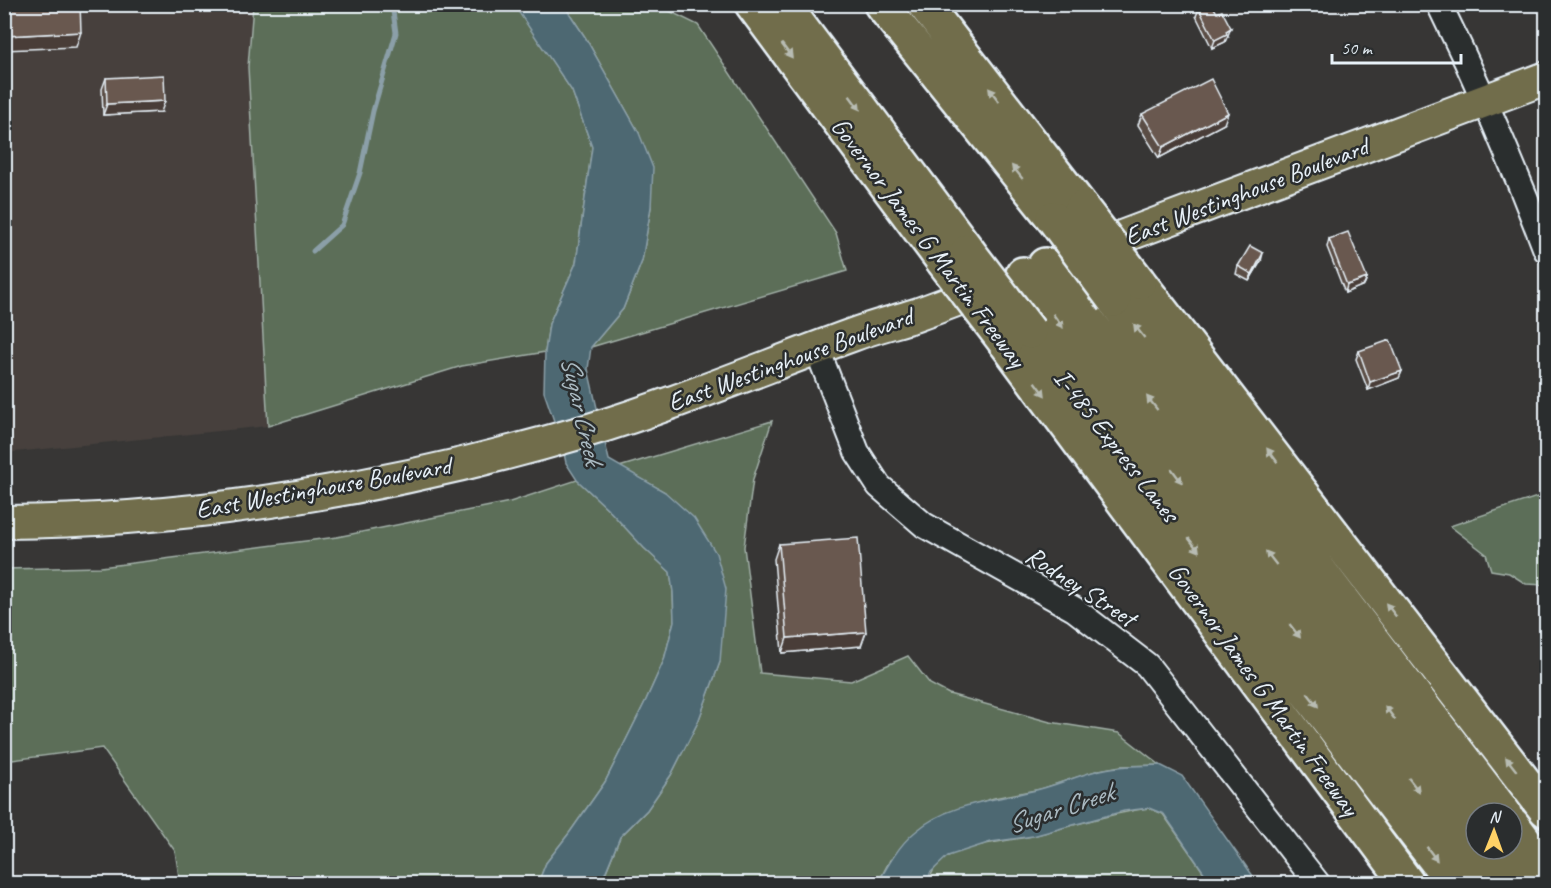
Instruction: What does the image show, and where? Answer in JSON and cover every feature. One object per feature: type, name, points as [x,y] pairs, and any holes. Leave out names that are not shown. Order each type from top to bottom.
[{"type":"highway","name":"Governor James G Martin Freeway","points":[[752,4],[1018,337],[1408,884]]},
{"type":"highway","points":[[783,4],[955,256]]},
{"type":"highway","points":[[881,4],[1068,212]]},
{"type":"highway","points":[[924,4],[1068,212],[1495,801]]},
{"type":"highway","points":[[1034,270],[1464,811]]},
{"type":"highway","points":[[1034,270],[1242,564],[1490,884]]},
{"type":"highway","points":[[1127,291],[1546,810]]},
{"type":"highway","name":"I-485 Express Lanes","points":[[1018,337],[1454,884]]},
{"type":"highway","points":[[1524,840],[1546,869]]},
{"type":"highway","points":[[1504,861],[1522,884]]},
{"type":"main road","name":"East Westinghouse Boulevard","points":[[4,522],[43,522],[146,515],[257,503],[442,468],[537,444],[645,411],[817,349],[1546,78]]},
{"type":"street","points":[[1439,4],[1510,156],[1546,250]]},
{"type":"street","name":"Rodney Street","points":[[817,349],[857,452],[879,486],[924,525],[1074,609],[1147,665],[1318,884]]},
{"type":"shaded area","points":[[5,5],[253,5],[248,67],[268,426],[5,453]]},
{"type":"green space","points":[[253,5],[512,5],[516,7],[572,91],[592,147],[576,263],[549,324],[545,352],[462,366],[268,426],[248,67]]},
{"type":"green space","points":[[564,5],[657,5],[698,25],[836,233],[847,271],[591,347],[623,309],[642,261],[651,207],[639,133],[585,37]]},
{"type":"green space","points":[[772,421],[753,479],[744,547],[760,673],[851,681],[908,656],[930,684],[949,694],[1050,722],[1119,733],[1160,765],[1121,766],[1099,770],[1041,789],[994,798],[946,813],[890,860],[878,883],[601,884],[620,837],[647,810],[671,775],[698,722],[720,662],[665,492],[619,467]]},
{"type":"green space","points":[[577,480],[670,572],[674,621],[664,660],[605,782],[546,863],[538,883],[180,883],[175,851],[102,748],[5,761],[4,569],[101,567],[337,537],[510,502]]},
{"type":"green space","points":[[1546,494],[1546,585],[1526,584],[1509,573],[1491,570],[1486,554],[1450,526]]},
{"type":"green space","points":[[1149,808],[1163,814],[1211,883],[929,884],[931,875],[939,863],[946,857],[961,851]]},
{"type":"water","name":"Sugar Creek","points":[[512,5],[564,5],[585,37],[639,133],[653,168],[651,207],[642,261],[623,309],[591,347],[588,369],[609,460],[665,492],[694,518],[716,553],[726,589],[720,662],[698,722],[671,775],[647,810],[620,837],[601,883],[538,883],[546,863],[605,782],[646,700],[664,660],[674,621],[673,592],[670,572],[577,480],[566,463],[562,444],[544,392],[545,352],[549,324],[576,263],[592,147],[572,91]]},
{"type":"water","name":"Sugar Creek","points":[[1160,765],[1182,776],[1258,883],[1211,883],[1164,814],[1149,808],[1124,811],[1033,836],[991,842],[948,856],[930,873],[929,883],[878,883],[894,856],[909,837],[943,814],[974,803],[1040,789],[1104,769]]},
{"type":"building","points":[[4,4],[80,4],[81,32],[4,36]]},
{"type":"building","points":[[1212,4],[1217,13],[1222,11],[1231,28],[1226,31],[1227,34],[1215,40],[1199,9]]},
{"type":"building","points":[[164,75],[165,101],[107,104],[106,78]]},
{"type":"building","points":[[1211,79],[1228,113],[1163,147],[1142,114]]},
{"type":"building","points":[[1348,232],[1367,278],[1347,285],[1329,239]]},
{"type":"building","points":[[1250,246],[1263,253],[1252,274],[1238,266]]},
{"type":"building","points":[[1390,340],[1402,371],[1370,382],[1359,351]]},
{"type":"building","points":[[858,538],[866,632],[787,638],[779,544]]},
{"type":"waterway","points":[[313,251],[342,225],[360,173],[373,111],[396,33],[392,4]]}]
